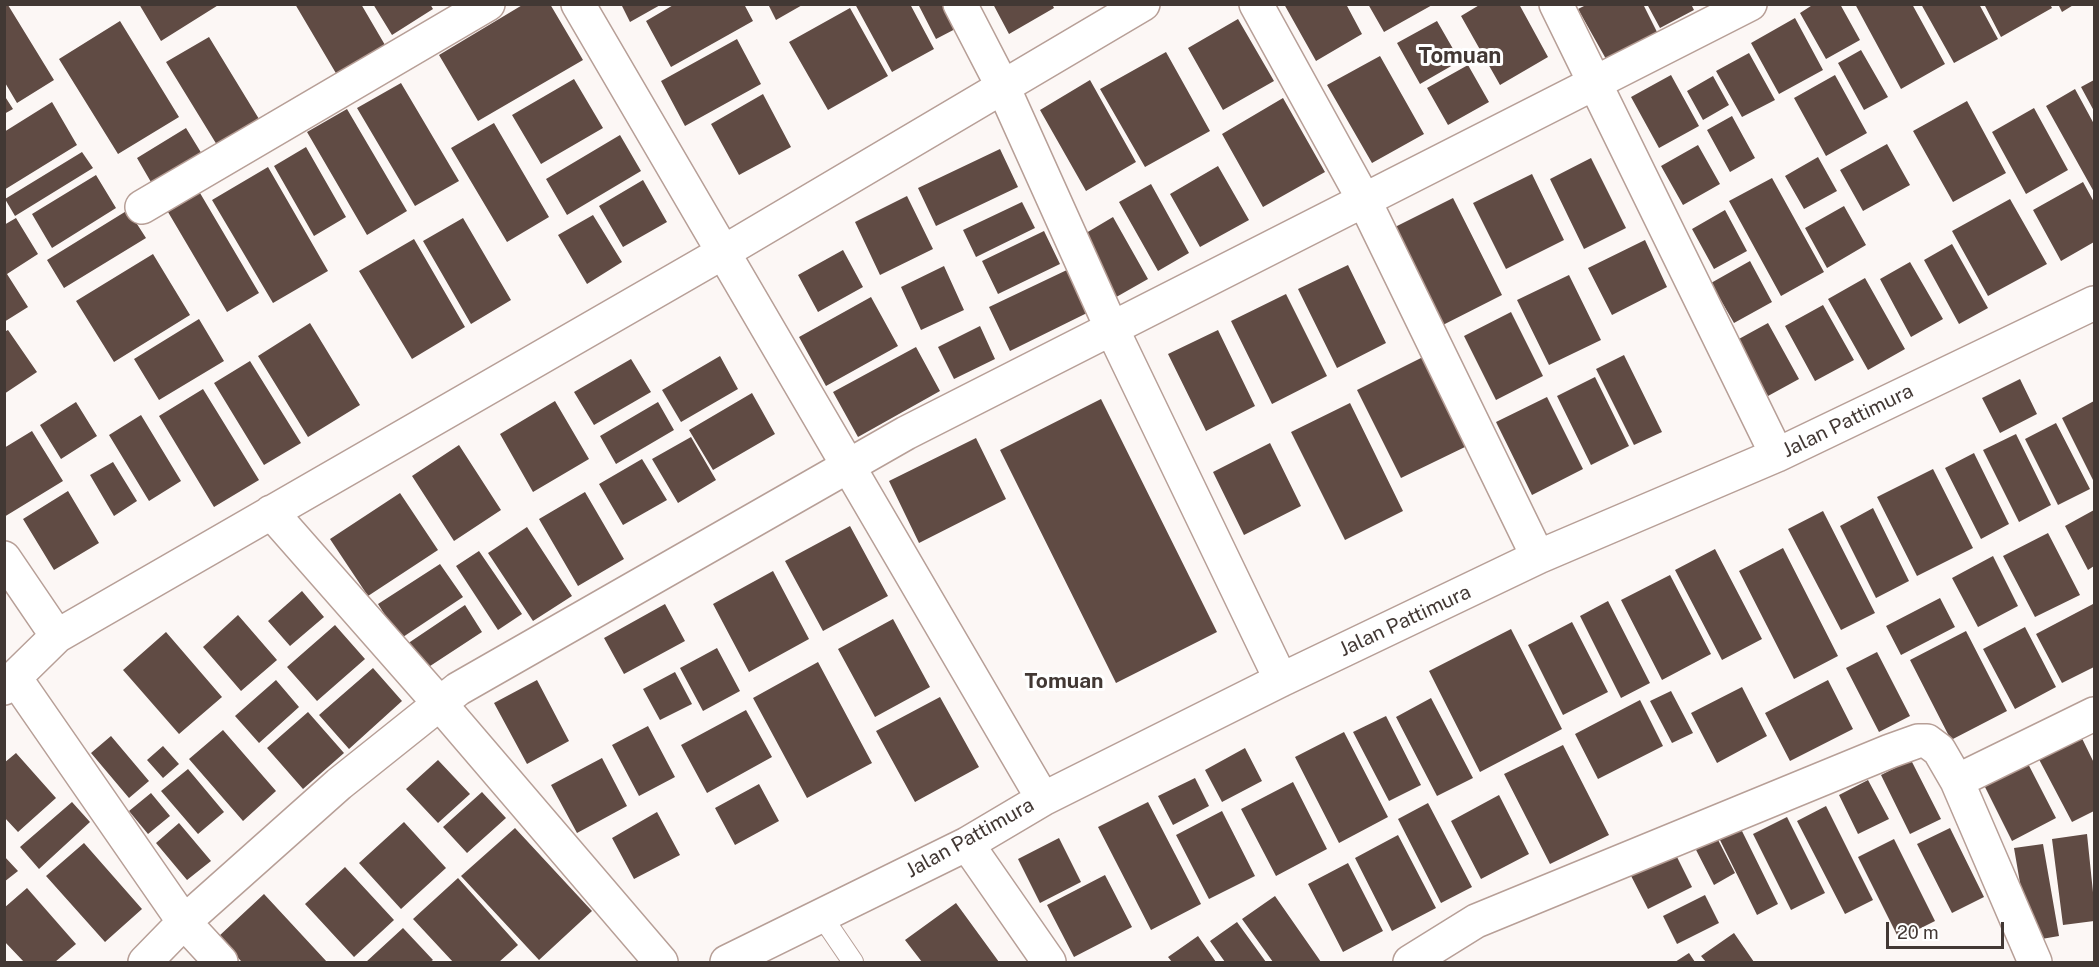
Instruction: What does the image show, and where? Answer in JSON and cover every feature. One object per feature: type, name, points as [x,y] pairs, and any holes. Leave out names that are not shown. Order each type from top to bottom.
[{"type":"street","points":[[142,207],[488,4]]},
{"type":"street","points":[[578,4],[1042,799]]},
{"type":"street","points":[[960,4],[1003,87],[1112,329],[1281,680]]},
{"type":"street","points":[[221,963],[184,922],[10,683],[57,636],[722,253],[1143,4]]},
{"type":"street","points":[[1256,4],[1364,200],[1538,557]]},
{"type":"street","points":[[1556,4],[1778,455]]},
{"type":"street","points":[[146,963],[184,922],[339,784],[458,689],[906,433],[1750,4]]},
{"type":"street","name":"Jalan Pattimura","points":[[727,963],[967,844],[1042,799],[1281,680],[1538,557],[1778,455],[2094,303]]},
{"type":"street","points":[[272,512],[440,704],[661,963]]},
{"type":"street","points":[[4,558],[57,636]]},
{"type":"street","points":[[1957,781],[2094,714]]},
{"type":"street","points":[[1410,963],[1476,921],[1918,741],[1934,744],[1957,781],[2035,963]]},
{"type":"street","points":[[967,844],[1049,963]]},
{"type":"lane","points":[[822,915],[853,963]]},
{"type":"building","points":[[139,4],[220,4],[161,41]]},
{"type":"building","points":[[295,4],[361,4],[385,45],[337,75]]},
{"type":"building","points":[[373,4],[430,4],[433,9],[392,35]]},
{"type":"building","points":[[524,4],[550,4],[583,60],[478,121],[439,55]]},
{"type":"building","points":[[621,4],[662,4],[630,22]]},
{"type":"building","points":[[675,4],[744,4],[753,21],[671,67],[646,21]]},
{"type":"building","points":[[768,4],[804,4],[776,20]]},
{"type":"building","points":[[855,4],[910,4],[934,49],[892,72]]},
{"type":"building","points":[[918,4],[949,4],[961,26],[936,39]]},
{"type":"building","points":[[993,4],[1052,4],[1054,8],[1009,34]]},
{"type":"building","points":[[1284,4],[1346,4],[1362,34],[1316,61]]},
{"type":"building","points":[[1368,4],[1434,4],[1384,32]]},
{"type":"building","points":[[1481,4],[1519,4],[1548,57],[1500,85],[1461,16]]},
{"type":"building","points":[[1588,4],[1643,4],[1657,32],[1606,59],[1578,9]]},
{"type":"building","points":[[1647,4],[1691,4],[1694,10],[1660,28]]},
{"type":"building","points":[[1814,4],[1840,4],[1860,40],[1826,59],[1800,13]]},
{"type":"building","points":[[1855,4],[1912,4],[1945,64],[1901,89]]},
{"type":"building","points":[[1921,4],[1979,4],[1998,39],[1954,63]]},
{"type":"building","points":[[1984,4],[2050,4],[2052,8],[2001,37]]},
{"type":"building","points":[[2058,4],[2075,4],[2062,12]]},
{"type":"building","points":[[4,5],[8,5],[54,80],[17,103],[4,81]]},
{"type":"building","points":[[850,8],[888,76],[828,110],[789,42]]},
{"type":"building","points":[[1795,18],[1823,70],[1779,94],[1751,43]]},
{"type":"building","points":[[1238,19],[1274,81],[1223,110],[1188,48]]},
{"type":"building","points":[[120,21],[179,117],[118,154],[59,59]]},
{"type":"building","points":[[1437,21],[1460,61],[1420,84],[1397,43]]},
{"type":"building","points":[[209,37],[259,119],[217,145],[166,62]]},
{"type":"building","points":[[737,39],[761,84],[685,126],[661,81]]},
{"type":"building","points":[[1861,50],[1888,97],[1864,110],[1838,63]]},
{"type":"building","points":[[1166,52],[1210,131],[1145,167],[1100,89]]},
{"type":"building","points":[[1749,53],[1775,100],[1742,117],[1716,71]]},
{"type":"building","points":[[1380,56],[1424,134],[1372,163],[1327,85]]},
{"type":"building","points":[[1468,65],[1489,102],[1448,125],[1427,88]]},
{"type":"building","points":[[1671,75],[1699,126],[1659,148],[1631,97]]},
{"type":"building","points":[[1835,75],[1867,133],[1826,156],[1794,98]]},
{"type":"building","points":[[1713,76],[1729,105],[1703,120],[1687,91]]},
{"type":"building","points":[[574,79],[603,128],[541,164],[512,115]]},
{"type":"building","points":[[1090,80],[1136,162],[1086,191],[1040,110]]},
{"type":"building","points":[[2094,80],[2094,111],[2081,87]]},
{"type":"building","points":[[401,83],[459,181],[415,206],[357,108]]},
{"type":"building","points":[[2075,89],[2094,124],[2094,192],[2046,106]]},
{"type":"building","points":[[763,94],[791,147],[739,175],[711,124]]},
{"type":"building","points":[[4,95],[13,109],[4,114]]},
{"type":"building","points":[[1283,98],[1325,172],[1263,207],[1222,134]]},
{"type":"building","points":[[1967,101],[2006,173],[1953,202],[1913,131]]},
{"type":"building","points":[[52,102],[77,145],[4,190],[4,132]]},
{"type":"building","points":[[2034,108],[2068,170],[2026,194],[1992,132]]},
{"type":"building","points":[[347,109],[407,211],[367,235],[307,132]]},
{"type":"building","points":[[1732,116],[1755,158],[1730,172],[1707,130]]},
{"type":"building","points":[[494,123],[549,217],[507,242],[451,148]]},
{"type":"building","points":[[186,128],[205,159],[155,189],[137,158]]},
{"type":"building","points":[[620,135],[641,171],[567,215],[546,179]]},
{"type":"building","points":[[1887,144],[1910,185],[1863,211],[1840,170]]},
{"type":"building","points":[[1698,145],[1720,184],[1683,205],[1661,166]]},
{"type":"building","points":[[306,147],[346,217],[314,236],[274,166]]},
{"type":"building","points":[[1000,149],[1018,187],[936,226],[918,188]]},
{"type":"building","points":[[82,152],[93,168],[15,216],[5,199]]},
{"type":"building","points":[[1818,157],[1837,191],[1804,209],[1785,176]]},
{"type":"building","points":[[1591,158],[1626,228],[1584,249],[1550,179]]},
{"type":"building","points":[[1218,166],[1249,220],[1200,247],[1170,194]]},
{"type":"building","points":[[268,167],[328,271],[273,303],[212,200]]},
{"type":"building","points":[[1532,174],[1564,240],[1506,269],[1473,203]]},
{"type":"building","points":[[96,175],[116,208],[52,248],[32,214]]},
{"type":"building","points":[[1772,178],[1824,272],[1781,296],[1729,201]]},
{"type":"building","points":[[643,180],[667,222],[623,247],[599,206]]},
{"type":"building","points":[[2083,182],[2094,202],[2094,242],[2061,261],[2033,210]]},
{"type":"building","points":[[1151,184],[1189,253],[1158,271],[1119,202]]},
{"type":"building","points":[[200,193],[259,293],[227,312],[168,212]]},
{"type":"building","points":[[907,196],[933,249],[880,275],[855,222]]},
{"type":"building","points":[[1453,198],[1502,295],[1435,329],[1387,231]]},
{"type":"building","points":[[2010,199],[2047,264],[1988,296],[1952,231]]},
{"type":"building","points":[[1022,202],[1035,228],[976,257],[963,230]]},
{"type":"building","points":[[1844,206],[1866,245],[1827,268],[1805,228]]},
{"type":"building","points":[[128,210],[146,238],[64,288],[47,260]]},
{"type":"building","points":[[1725,210],[1747,251],[1714,269],[1692,229]]},
{"type":"building","points":[[593,215],[622,262],[587,284],[558,235]]},
{"type":"building","points":[[1113,217],[1148,279],[1111,300],[1076,239]]},
{"type":"building","points":[[16,218],[38,254],[7,274],[28,307],[4,322],[4,225]]},
{"type":"building","points":[[463,218],[511,300],[471,324],[423,241]]},
{"type":"building","points":[[1044,231],[1060,264],[998,294],[982,261]]},
{"type":"building","points":[[414,239],[465,327],[412,359],[359,271]]},
{"type":"building","points":[[1645,240],[1667,287],[1612,315],[1588,268]]},
{"type":"building","points":[[1952,244],[1988,308],[1959,324],[1924,260]]},
{"type":"building","points":[[843,250],[863,287],[818,312],[798,275]]},
{"type":"building","points":[[153,254],[190,315],[114,362],[76,301]]},
{"type":"building","points":[[1750,261],[1772,302],[1734,323],[1711,283]]},
{"type":"building","points":[[1910,262],[1943,319],[1911,337],[1880,279]]},
{"type":"building","points":[[1348,265],[1386,343],[1337,368],[1298,289]]},
{"type":"building","points":[[944,266],[964,310],[921,330],[901,287]]},
{"type":"building","points":[[1069,269],[1089,312],[1010,351],[989,307]]},
{"type":"building","points":[[1569,275],[1601,340],[1549,365],[1517,300]]},
{"type":"building","points":[[1865,278],[1905,349],[1868,370],[1828,299]]},
{"type":"building","points":[[1286,294],[1327,376],[1272,404],[1231,321]]},
{"type":"building","points":[[871,297],[898,346],[826,386],[799,337]]},
{"type":"building","points":[[1823,305],[1854,360],[1815,381],[1785,326]]},
{"type":"building","points":[[1511,312],[1543,376],[1496,400],[1464,336]]},
{"type":"building","points":[[199,319],[224,361],[159,400],[134,359]]},
{"type":"building","points":[[310,323],[360,405],[308,437],[258,356]]},
{"type":"building","points":[[1768,323],[1799,379],[1768,396],[1737,340]]},
{"type":"building","points":[[980,326],[995,359],[954,379],[938,347]]},
{"type":"building","points":[[8,330],[37,372],[4,394],[4,332]]},
{"type":"building","points":[[1218,330],[1255,406],[1206,431],[1168,354]]},
{"type":"building","points":[[916,347],[940,391],[858,437],[833,392]]},
{"type":"building","points":[[1624,355],[1662,432],[1634,445],[1596,369]]},
{"type":"building","points":[[720,356],[738,389],[681,422],[662,390]]},
{"type":"building","points":[[1423,357],[1467,446],[1401,478],[1357,390]]},
{"type":"building","points":[[631,359],[651,392],[594,425],[574,392]]},
{"type":"building","points":[[250,361],[301,443],[264,465],[214,383]]},
{"type":"building","points":[[1595,377],[1629,446],[1591,465],[1557,396]]},
{"type":"building","points":[[2020,379],[2037,414],[2000,433],[1982,398]]},
{"type":"building","points":[[203,389],[259,480],[214,507],[159,416]]},
{"type":"building","points":[[752,393],[775,434],[713,470],[689,430]]},
{"type":"building","points":[[1547,397],[1583,469],[1532,495],[1496,422]]},
{"type":"building","points":[[1101,399],[1217,632],[1116,683],[1000,450]]},
{"type":"building","points":[[555,401],[589,459],[533,492],[500,434]]},
{"type":"building","points":[[2094,401],[2094,482],[2062,418]]},
{"type":"building","points":[[76,402],[97,436],[61,459],[40,425]]},
{"type":"building","points":[[658,402],[674,430],[616,464],[600,436]]},
{"type":"building","points":[[1350,403],[1403,511],[1345,540],[1291,432]]},
{"type":"building","points":[[141,415],[181,481],[149,501],[109,435]]},
{"type":"building","points":[[2056,423],[2090,489],[2058,505],[2025,439]]},
{"type":"building","points":[[32,431],[63,481],[4,517],[4,448]]},
{"type":"building","points":[[2016,434],[2051,505],[2019,522],[1983,450]]},
{"type":"building","points":[[691,437],[716,480],[678,503],[652,459]]},
{"type":"building","points":[[976,438],[1006,499],[919,543],[889,481]]},
{"type":"building","points":[[1270,443],[1301,506],[1244,535],[1213,472]]},
{"type":"building","points":[[459,445],[501,510],[454,541],[412,476]]},
{"type":"building","points":[[1974,453],[2009,524],[1981,539],[1945,468]]},
{"type":"building","points":[[642,459],[667,500],[623,525],[599,484]]},
{"type":"building","points":[[113,462],[137,501],[114,516],[90,475]]},
{"type":"building","points":[[1933,469],[1973,548],[1917,576],[1877,497]]},
{"type":"building","points":[[68,491],[99,543],[54,570],[23,519]]},
{"type":"building","points":[[585,492],[624,559],[578,586],[539,519]]},
{"type":"building","points":[[400,493],[438,550],[368,596],[330,539]]},
{"type":"building","points":[[1873,508],[1909,581],[1876,598],[1840,526]]},
{"type":"building","points":[[2094,510],[2094,566],[2088,570],[2065,526]]},
{"type":"building","points":[[1823,511],[1875,613],[1841,630],[1788,529]]},
{"type":"building","points":[[850,526],[888,596],[823,631],[785,561]]},
{"type":"building","points":[[527,527],[572,596],[533,621],[488,553]]},
{"type":"building","points":[[2048,533],[2080,595],[2035,617],[2003,556]]},
{"type":"building","points":[[1783,548],[1838,656],[1794,679],[1739,571]]},
{"type":"building","points":[[1715,549],[1762,639],[1722,660],[1675,570]]},
{"type":"building","points":[[479,551],[522,614],[498,630],[456,566]]},
{"type":"building","points":[[1993,556],[2018,606],[1978,627],[1952,578]]},
{"type":"building","points":[[440,564],[463,597],[400,639],[378,604]]},
{"type":"building","points":[[773,571],[809,639],[749,672],[713,604]]},
{"type":"building","points":[[1670,575],[1711,654],[1662,680],[1621,600]]},
{"type":"building","points":[[302,591],[324,617],[290,646],[268,621]]},
{"type":"building","points":[[1940,598],[1955,627],[1901,655],[1886,626]]},
{"type":"building","points":[[1608,601],[1650,683],[1621,698],[1580,616]]},
{"type":"building","points":[[665,604],[685,641],[624,674],[604,638]]},
{"type":"building","points":[[2093,604],[2094,667],[2062,683],[2036,634]]},
{"type":"building","points":[[465,605],[482,632],[424,670],[407,644]]},
{"type":"building","points":[[238,615],[277,660],[241,691],[203,647]]},
{"type":"building","points":[[893,619],[930,687],[875,717],[838,649]]},
{"type":"building","points":[[1572,622],[1608,692],[1563,715],[1528,645]]},
{"type":"building","points":[[335,625],[365,659],[317,701],[287,667]]},
{"type":"building","points":[[2025,627],[2056,687],[2015,709],[1983,649]]},
{"type":"building","points":[[1511,629],[1562,729],[1480,772],[1429,671]]},
{"type":"building","points":[[1966,631],[2007,711],[1951,740],[1910,660]]},
{"type":"building","points":[[166,632],[222,697],[179,734],[123,670]]},
{"type":"building","points":[[717,648],[740,691],[703,711],[680,668]]},
{"type":"building","points":[[1877,652],[1910,716],[1879,732],[1846,668]]},
{"type":"building","points":[[818,662],[872,763],[807,798],[753,698]]},
{"type":"building","points":[[373,668],[402,701],[349,749],[319,715]]},
{"type":"building","points":[[675,672],[692,704],[660,720],[643,689]]},
{"type":"building","points":[[276,680],[299,707],[259,743],[235,716]]},
{"type":"building","points":[[537,680],[569,741],[527,764],[494,703]]},
{"type":"building","points":[[1828,680],[1853,729],[1790,761],[1765,713]]},
{"type":"building","points":[[1742,687],[1767,736],[1717,763],[1691,713]]},
{"type":"building","points":[[1671,691],[1693,733],[1672,743],[1650,701]]},
{"type":"building","points":[[940,697],[979,767],[915,802],[876,731]]},
{"type":"building","points":[[1431,698],[1473,778],[1437,796],[1396,717]]},
{"type":"building","points":[[1640,700],[1663,746],[1598,779],[1575,734]]},
{"type":"building","points":[[746,710],[772,757],[707,793],[681,745]]},
{"type":"building","points":[[308,712],[344,753],[303,789],[267,748]]},
{"type":"building","points":[[1386,716],[1421,785],[1389,801],[1353,732]]},
{"type":"building","points":[[648,726],[675,777],[639,796],[612,745]]},
{"type":"building","points":[[2076,726],[2094,763],[2094,811],[2072,822],[2033,748]]},
{"type":"building","points":[[223,730],[276,791],[243,821],[189,759]]},
{"type":"building","points":[[1344,732],[1388,817],[1339,843],[1295,757]]},
{"type":"building","points":[[111,736],[149,781],[129,798],[91,753]]},
{"type":"building","points":[[1563,745],[1609,835],[1550,864],[1504,774]]},
{"type":"building","points":[[163,746],[179,764],[163,778],[147,760]]},
{"type":"building","points":[[1245,748],[1262,781],[1222,802],[1205,770]]},
{"type":"building","points":[[16,753],[56,798],[18,832],[4,817],[4,763]]},
{"type":"building","points":[[2023,754],[2056,818],[2012,841],[1980,777]]},
{"type":"building","points":[[602,758],[627,806],[577,833],[551,785]]},
{"type":"building","points":[[438,760],[470,794],[438,823],[406,789]]},
{"type":"building","points":[[1911,760],[1941,819],[1910,834],[1881,775]]},
{"type":"building","points":[[188,769],[224,812],[198,834],[161,791]]},
{"type":"building","points":[[1195,778],[1209,806],[1173,825],[1158,796]]},
{"type":"building","points":[[1868,780],[1889,819],[1858,834],[1839,795]]},
{"type":"building","points":[[1293,782],[1327,849],[1276,876],[1241,809]]},
{"type":"building","points":[[759,784],[779,821],[735,845],[715,808]]},
{"type":"building","points":[[482,792],[506,818],[467,853],[443,827]]},
{"type":"building","points":[[151,793],[170,816],[148,834],[129,811]]},
{"type":"building","points":[[1499,795],[1529,854],[1481,879],[1451,821]]},
{"type":"building","points":[[72,802],[90,822],[39,869],[20,847]]},
{"type":"building","points":[[1148,802],[1201,904],[1151,930],[1098,827]]},
{"type":"building","points":[[1428,803],[1472,887],[1441,903],[1398,819]]},
{"type":"building","points":[[1826,806],[1873,900],[1845,914],[1797,821]]},
{"type":"building","points":[[1222,811],[1255,876],[1209,899],[1176,835]]},
{"type":"building","points":[[657,812],[680,855],[634,879],[612,838]]},
{"type":"building","points":[[1787,817],[1825,893],[1791,910],[1753,834]]},
{"type":"building","points":[[404,822],[446,868],[401,909],[359,863]]},
{"type":"building","points":[[179,823],[211,861],[187,880],[156,843]]},
{"type":"building","points":[[515,828],[592,911],[539,960],[461,876]]},
{"type":"building","points":[[1950,828],[1984,897],[1952,913],[1917,844]]},
{"type":"building","points":[[1741,829],[1778,904],[1757,915],[1720,840]]},
{"type":"building","points":[[1715,834],[1735,873],[1714,885],[1693,844]]},
{"type":"building","points":[[2087,834],[2094,921],[2063,925],[2052,839]]},
{"type":"building","points":[[1398,835],[1436,908],[1392,931],[1355,858]]},
{"type":"building","points":[[1059,838],[1081,882],[1040,903],[1018,859]]},
{"type":"building","points":[[1894,839],[1935,921],[1899,939],[1858,857]]},
{"type":"building","points":[[84,843],[142,909],[105,942],[46,876]]},
{"type":"building","points":[[2043,844],[2059,936],[2030,941],[2014,848]]},
{"type":"building","points":[[1671,845],[1692,887],[1648,909],[1627,868]]},
{"type":"building","points":[[4,856],[18,871],[4,882]]},
{"type":"building","points":[[1348,863],[1383,931],[1343,952],[1308,884]]},
{"type":"building","points":[[345,867],[394,920],[354,957],[305,904]]},
{"type":"building","points":[[1105,875],[1132,927],[1074,957],[1047,905]]},
{"type":"building","points":[[458,878],[518,945],[499,962],[453,962],[413,919]]},
{"type":"building","points":[[27,888],[76,944],[55,962],[24,962],[4,941],[4,908]]},
{"type":"building","points":[[264,894],[327,962],[242,962],[218,937]]},
{"type":"building","points":[[1705,895],[1719,923],[1677,944],[1663,916]]},
{"type":"building","points":[[1275,896],[1321,962],[1273,962],[1242,919]]},
{"type":"building","points":[[956,903],[999,962],[922,962],[905,940]]},
{"type":"building","points":[[1237,922],[1266,962],[1225,962],[1210,941]]},
{"type":"building","points":[[403,928],[433,960],[430,962],[366,962]]},
{"type":"building","points":[[1734,933],[1754,962],[1706,962],[1701,956]]},
{"type":"building","points":[[1198,936],[1216,962],[1172,962],[1168,957]]},
{"type":"building","points":[[1689,953],[1695,962],[1675,962]]},
{"type":"district","name":"Tomuan","points":[[1460,56]]},
{"type":"district","name":"Tomuan","points":[[1064,682]]}]
